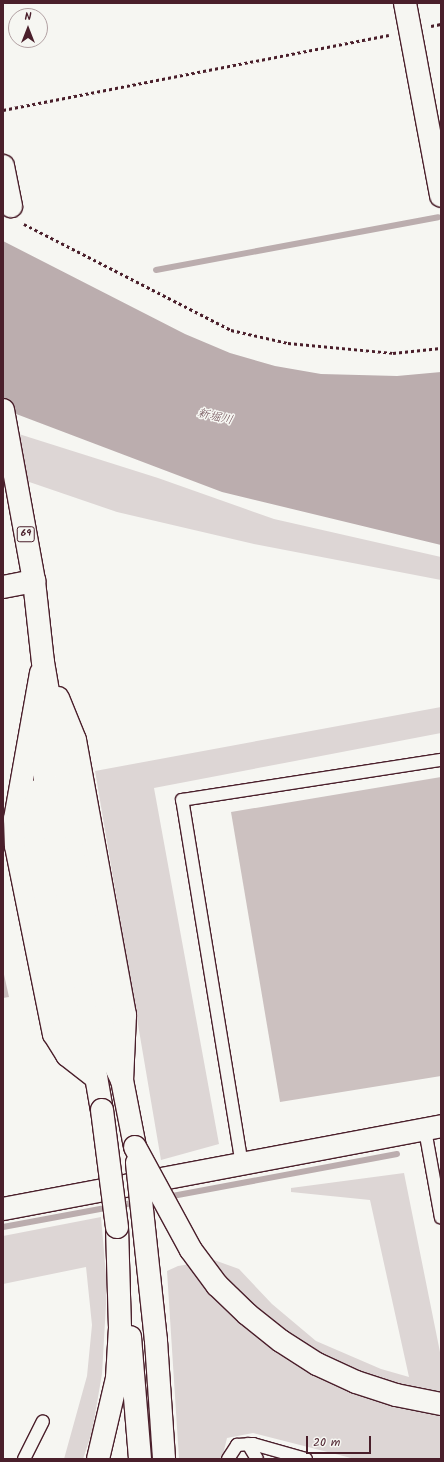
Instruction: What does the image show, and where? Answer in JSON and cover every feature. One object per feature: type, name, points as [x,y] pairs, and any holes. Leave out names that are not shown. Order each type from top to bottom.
[{"type":"main road","points":[[405,3],[441,196]]},
{"type":"main road","points":[[3,166],[11,206]]},
{"type":"main road","name":"69","points":[[3,410],[34,581],[43,662]]},
{"type":"main road","points":[[3,587],[34,581]]},
{"type":"main road","points":[[43,662],[31,718],[15,819],[16,846],[54,1034],[67,1055],[96,1078]]},
{"type":"main road","points":[[43,662],[45,781],[102,1110],[132,1361],[140,1459]]},
{"type":"main road","points":[[43,662],[75,740],[125,1015],[122,1080],[135,1148],[156,1341],[164,1459]]},
{"type":"main road","points":[[3,1209],[433,1128]]},
{"type":"main road","points":[[135,1148],[191,1250],[216,1285],[247,1314],[281,1341],[311,1360],[356,1382],[396,1396],[441,1404]]},
{"type":"main road","points":[[98,1459],[117,1378],[120,1328],[117,1227]]},
{"type":"lane","points":[[242,1165],[182,800],[441,760]]},
{"type":"lane","points":[[433,1128],[441,1218]]},
{"type":"lane","points":[[24,1459],[43,1421]]},
{"type":"lane","points":[[248,1444],[257,1459]]},
{"type":"lane","points":[[228,1459],[237,1445],[248,1444],[306,1459]]},
{"type":"path","points":[[3,110],[441,24]]},
{"type":"path","points":[[11,206],[18,220],[47,238],[231,330],[288,343],[392,353],[441,348]]},
{"type":"shaded area","points":[[3,429],[158,478],[274,519],[441,557],[441,580],[254,544],[117,512],[3,473]]},
{"type":"shaded area","points":[[441,707],[441,733],[154,788],[219,1144],[161,1160],[95,771]]},
{"type":"shaded area","points":[[404,1173],[441,1357],[441,1459],[355,1459],[253,1433],[227,1438],[222,1459],[179,1459],[167,1271],[178,1266],[214,1260],[239,1269],[272,1304],[316,1341],[381,1369],[409,1377],[370,1200],[291,1192],[291,1188]]},
{"type":"shaded area","points":[[101,1217],[107,1287],[102,1374],[92,1432],[83,1459],[64,1459],[87,1376],[92,1325],[86,1267],[3,1284],[3,1236]]},
{"type":"water","name":"新堀川","points":[[3,241],[185,334],[230,353],[275,366],[321,374],[397,376],[441,372],[441,545],[222,492],[3,409]]},
{"type":"building","points":[[441,777],[441,1076],[280,1102],[231,812]]},
{"type":"building","points":[[3,970],[9,997],[3,998]]},
{"type":"waterway","points":[[156,270],[438,217]]},
{"type":"waterway","points":[[167,1197],[397,1154]]},
{"type":"waterway","points":[[3,1227],[138,1202]]}]
